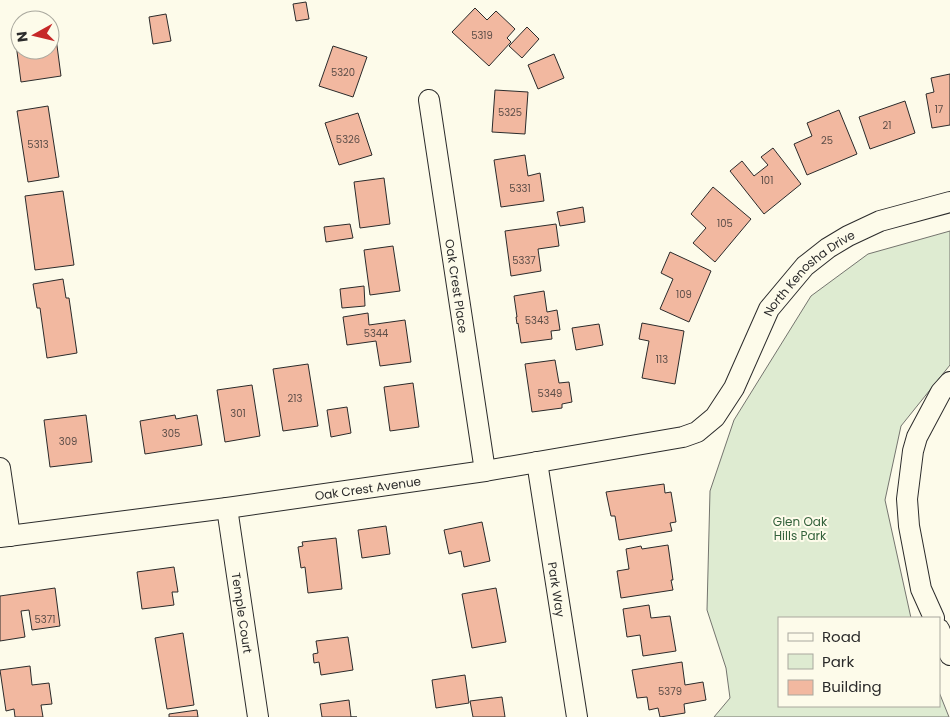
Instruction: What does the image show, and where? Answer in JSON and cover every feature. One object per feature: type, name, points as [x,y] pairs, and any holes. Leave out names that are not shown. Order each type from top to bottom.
[{"type":"street","name":"Oak Crest Place","points":[[429,100],[486,471]]},
{"type":"street","name":"North Kenosha Drive","points":[[723,405],[734,388],[769,309],[805,266],[828,248],[848,236],[880,221],[950,202]]},
{"type":"street","points":[[934,617],[921,589],[908,526],[907,499],[912,451],[917,437],[941,392],[950,382]]},
{"type":"street","name":"Oak Crest Avenue","points":[[5,537],[486,471],[682,437],[697,432],[715,417],[723,405]]},
{"type":"street","name":"Park Way","points":[[537,462],[577,717]]},
{"type":"street","points":[[0,468],[5,537]]},
{"type":"street","name":"Temple Court","points":[[227,508],[258,717]]},
{"type":"street","points":[[940,632],[950,655]]},
{"type":"green space","name":"Glen Oak Hills Park","points":[[950,231],[950,365],[901,426],[885,500],[911,617],[778,617],[778,707],[940,707],[940,694],[949,717],[714,717],[730,698],[726,668],[707,610],[710,491],[734,420],[811,296],[868,254]]},
{"type":"building","points":[[306,2],[309,19],[296,21],[293,4]]},
{"type":"building","points":[[475,8],[487,20],[496,11],[515,29],[507,38],[511,42],[489,66],[452,32]]},
{"type":"building","points":[[166,14],[171,41],[153,44],[149,17]]},
{"type":"building","points":[[527,27],[539,39],[522,58],[509,46]]},
{"type":"building","points":[[333,46],[367,57],[353,97],[319,86]]},
{"type":"building","points":[[554,54],[564,78],[538,89],[528,65]]},
{"type":"building","points":[[18,60],[59,60],[61,76],[21,82]]},
{"type":"building","points":[[950,74],[950,125],[932,128],[926,94],[934,92],[931,78]]},
{"type":"building","points":[[495,90],[528,92],[525,134],[492,132]]},
{"type":"building","points":[[905,101],[915,133],[870,149],[859,117]]},
{"type":"building","points":[[48,106],[59,177],[28,182],[17,111]]},
{"type":"building","points":[[839,110],[857,154],[807,175],[794,144],[812,136],[807,123]]},
{"type":"building","points":[[358,113],[372,155],[339,165],[325,123]]},
{"type":"building","points":[[773,148],[801,184],[764,214],[730,171],[742,161],[754,176],[768,165],[761,157]]},
{"type":"building","points":[[525,155],[528,176],[540,173],[544,201],[501,207],[494,160]]},
{"type":"building","points":[[384,178],[390,224],[360,228],[354,182]]},
{"type":"building","points":[[713,187],[751,219],[715,262],[693,243],[706,228],[691,214]]},
{"type":"building","points":[[63,191],[74,265],[35,270],[25,196]]},
{"type":"building","points":[[583,207],[585,222],[560,226],[557,212]]},
{"type":"building","points":[[350,224],[353,238],[326,242],[324,227]]},
{"type":"building","points":[[556,224],[559,246],[538,249],[541,271],[511,276],[505,231]]},
{"type":"building","points":[[393,246],[400,291],[370,295],[364,250]]},
{"type":"building","points":[[670,252],[711,271],[689,322],[660,309],[673,279],[661,273]]},
{"type":"building","points":[[63,279],[66,298],[69,298],[77,353],[47,358],[40,308],[37,308],[33,284]]},
{"type":"building","points":[[364,286],[365,306],[342,308],[340,289]]},
{"type":"building","points":[[544,291],[547,312],[557,310],[560,330],[551,331],[552,339],[521,343],[514,296]]},
{"type":"building","points":[[368,313],[369,325],[405,320],[411,362],[380,366],[376,341],[347,345],[343,317]]},
{"type":"building","points":[[642,323],[684,331],[675,384],[642,378],[649,341],[639,339]]},
{"type":"building","points":[[599,324],[603,345],[576,350],[572,328]]},
{"type":"building","points":[[555,360],[559,383],[569,382],[572,402],[562,404],[562,408],[532,412],[525,364]]},
{"type":"building","points":[[308,364],[318,426],[283,431],[273,369]]},
{"type":"building","points":[[413,383],[419,427],[390,431],[384,387]]},
{"type":"building","points":[[252,385],[260,436],[225,442],[217,390]]},
{"type":"building","points":[[347,407],[351,433],[331,437],[327,410]]},
{"type":"building","points":[[86,415],[92,462],[50,467],[44,420]]},
{"type":"building","points":[[175,415],[176,419],[197,415],[202,445],[145,454],[140,421]]},
{"type":"building","points":[[664,484],[665,493],[671,492],[676,522],[670,523],[672,531],[619,540],[615,516],[611,516],[606,492]]},
{"type":"building","points":[[482,522],[490,561],[464,567],[461,551],[449,554],[444,530]]},
{"type":"building","points":[[386,526],[390,554],[362,558],[358,530]]},
{"type":"building","points":[[336,538],[342,589],[308,593],[305,567],[301,568],[298,547],[303,546],[302,542]]},
{"type":"building","points":[[668,545],[673,590],[621,598],[617,571],[629,569],[626,549],[641,546],[642,549]]},
{"type":"building","points":[[174,567],[178,592],[172,592],[174,605],[142,609],[137,572]]},
{"type":"building","points":[[55,588],[60,626],[32,630],[29,610],[21,611],[25,637],[0,641],[0,596]]},
{"type":"building","points":[[496,588],[506,642],[472,648],[462,594]]},
{"type":"building","points":[[649,605],[651,618],[670,616],[676,651],[643,656],[640,635],[627,637],[623,609]]},
{"type":"building","points":[[183,633],[194,705],[167,709],[155,638]]},
{"type":"building","points":[[348,637],[353,670],[321,675],[319,662],[314,663],[313,654],[318,653],[316,641]]},
{"type":"building","points":[[682,662],[685,685],[703,682],[706,700],[684,704],[685,713],[660,717],[658,708],[649,710],[647,697],[637,698],[632,670]]},
{"type":"building","points":[[30,666],[32,685],[49,683],[52,704],[41,705],[43,717],[15,717],[14,709],[6,711],[0,670]]},
{"type":"building","points":[[465,675],[469,703],[436,708],[432,680]]},
{"type":"building","points":[[502,697],[505,717],[473,717],[470,701]]},
{"type":"building","points":[[349,700],[351,717],[322,717],[320,704]]},
{"type":"building","points":[[197,710],[198,717],[169,717],[169,714]]}]
